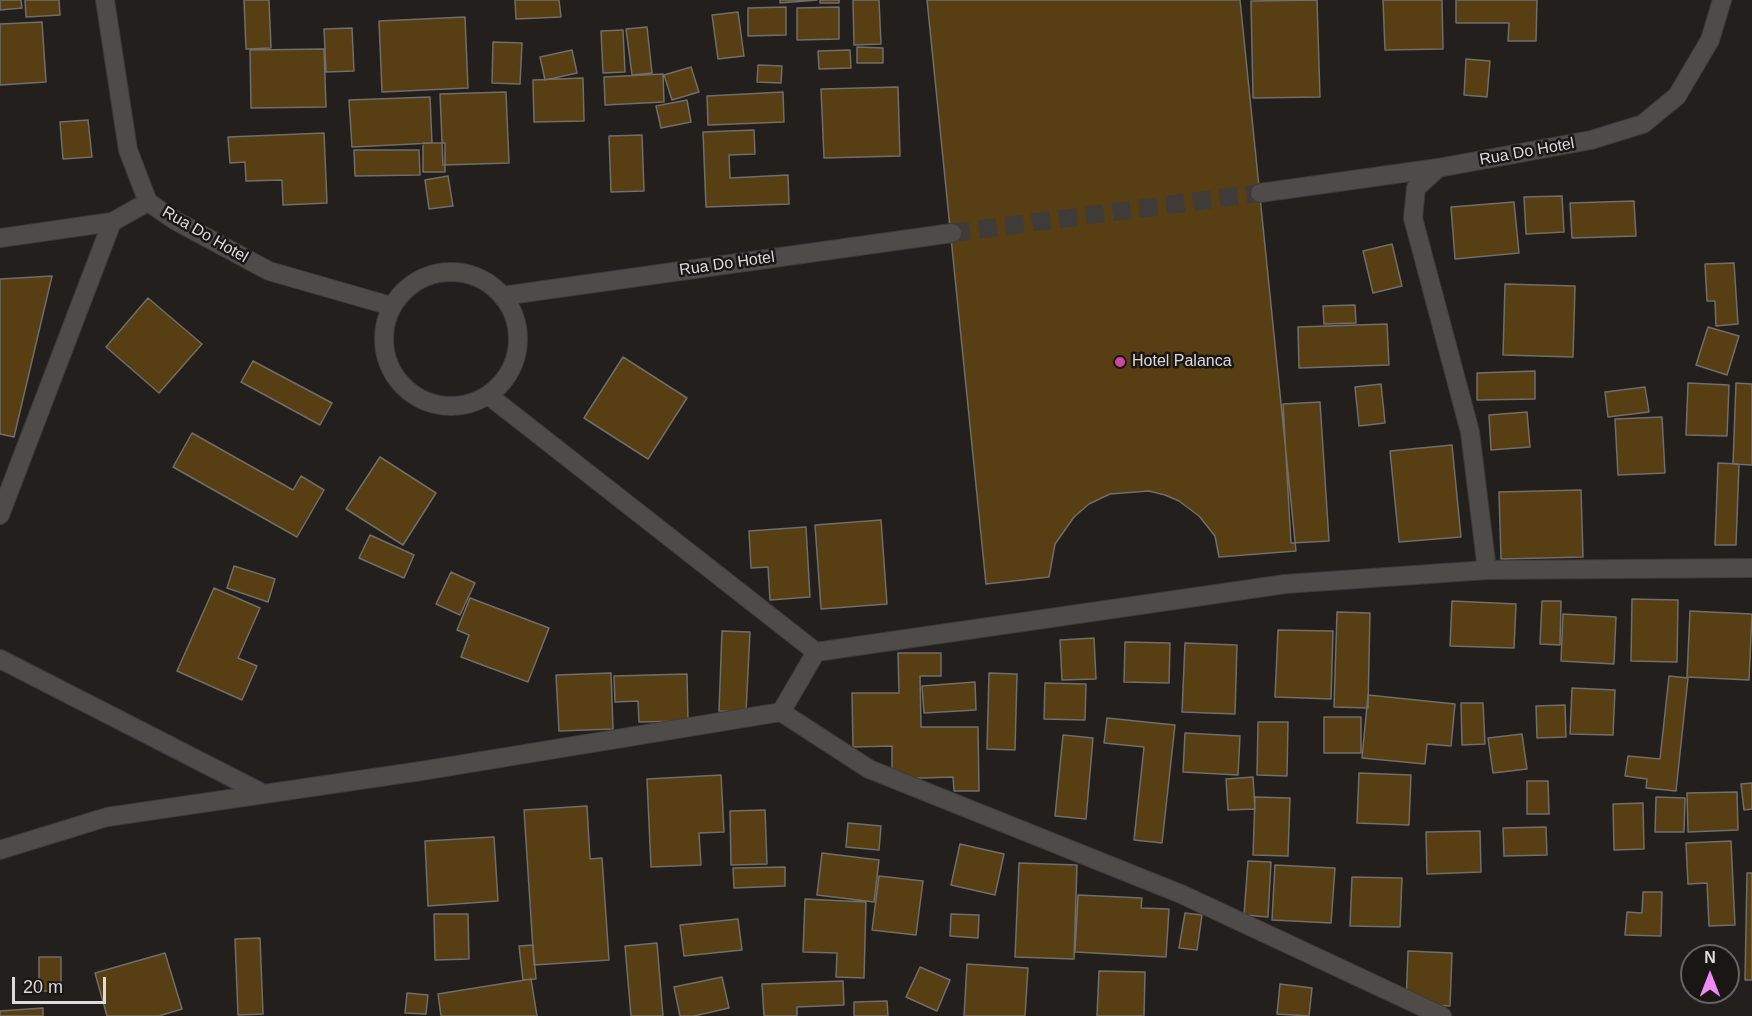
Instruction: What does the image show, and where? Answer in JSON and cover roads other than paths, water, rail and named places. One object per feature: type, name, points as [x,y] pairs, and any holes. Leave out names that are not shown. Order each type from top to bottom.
[{"type":"street","name":"Rua Do Hotel","points":[[105,0],[128,150],[148,202],[176,222],[268,271],[392,306]]},
{"type":"street","name":"Rua Do Hotel","points":[[1260,193],[1438,168],[1591,140],[1643,124],[1677,96],[1710,40],[1722,0]]},
{"type":"street","points":[[1438,168],[1416,188],[1413,218],[1470,432],[1488,570]]},
{"type":"street","points":[[0,238],[112,222],[148,202]]},
{"type":"street","points":[[0,515],[112,222]]},
{"type":"street","name":"Rua Do Hotel","points":[[502,296],[952,233]]},
{"type":"street","points":[[460,272],[490,285],[502,296],[517,324],[519,341],[510,371],[488,395],[457,406],[441,405],[425,401],[411,393],[399,382],[390,369],[383,338],[392,306],[401,293],[428,275],[460,272]]},
{"type":"street","points":[[488,395],[816,652],[1285,584],[1488,570],[1752,568]]},
{"type":"street","points":[[780,712],[816,652]]},
{"type":"street","points":[[0,659],[264,794]]},
{"type":"street","points":[[0,850],[107,817],[432,769],[780,712],[869,769],[1181,894],[1442,1016]]},
{"type":"tunnel","points":[[952,233],[1260,193]]},
{"type":"place","name":"Hotel Palanca","points":[[1120,362]]}]
